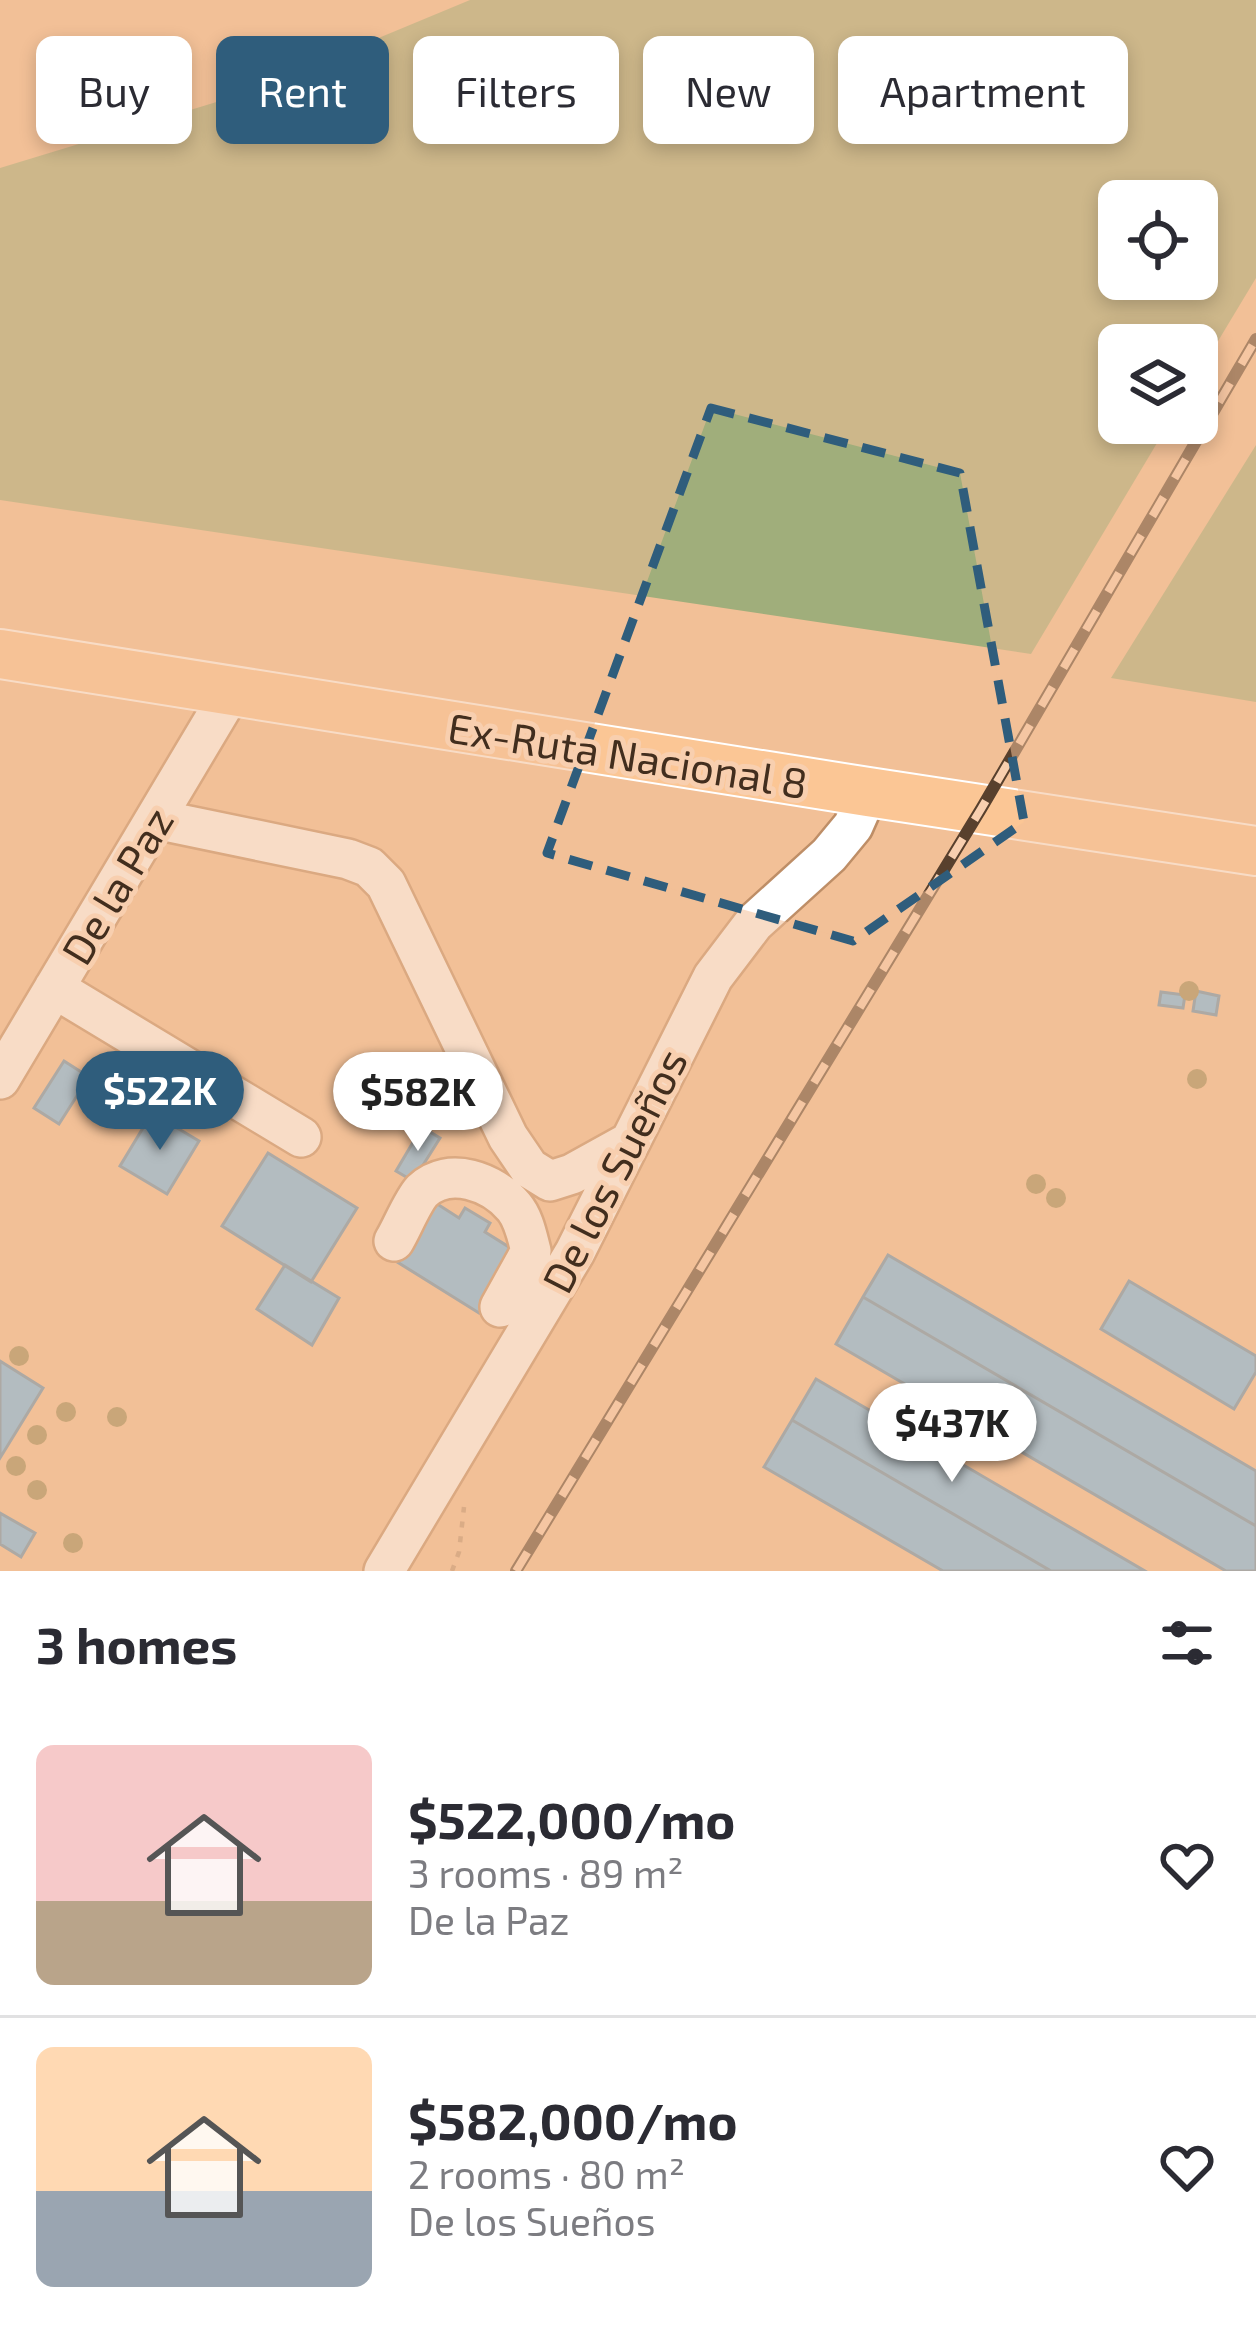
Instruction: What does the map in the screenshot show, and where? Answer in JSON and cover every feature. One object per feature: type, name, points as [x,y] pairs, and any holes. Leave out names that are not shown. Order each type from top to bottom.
[{"type":"main road","name":"Ex-Ruta Nacional 8","points":[[0,654],[1256,850]]},
{"type":"street","name":"De la Paz","points":[[0,1079],[232,690]]},
{"type":"street","name":"De los Sueños","points":[[384,1571],[575,1252],[712,976],[754,923],[829,855],[853,826],[868,792]]},
{"type":"street","points":[[155,819],[348,860],[369,867],[386,884],[508,1137],[529,1168],[537,1196],[525,1228],[531,1251],[500,1306]]},
{"type":"street","points":[[54,988],[301,1137]]},
{"type":"street","points":[[481,1183],[488,1154],[508,1137]]},
{"type":"street","points":[[537,1196],[628,1143]]},
{"type":"street","points":[[394,1241],[422,1191],[445,1179],[471,1178],[537,1196],[560,1210],[575,1252]]},
{"type":"highlighted area","points":[[711,408],[960,473],[1024,822],[853,941],[547,853]]},
{"type":"green space","points":[[470,0],[1256,0],[1256,278],[1218,341],[1218,324],[1098,324],[1098,444],[1156,444],[1031,654],[0,500],[0,168],[79,144],[192,144],[192,109],[216,102],[216,144],[389,144],[389,36],[383,36]]},
{"type":"green space","points":[[1256,445],[1256,702],[1111,678]]},
{"type":"building","points":[[1196,991],[1219,996],[1216,1015],[1193,1011]]},
{"type":"building","points":[[1161,992],[1185,995],[1183,1008],[1159,1005]]},
{"type":"building","points":[[64,1061],[89,1077],[59,1124],[34,1108]]},
{"type":"building","points":[[152,1113],[199,1141],[167,1194],[120,1166]]},
{"type":"building","points":[[422,1127],[440,1138],[413,1181],[396,1171]]},
{"type":"building","points":[[268,1153],[357,1208],[311,1282],[222,1226]]},
{"type":"building","points":[[431,1200],[459,1218],[465,1208],[490,1223],[485,1232],[517,1252],[479,1313],[394,1260]]},
{"type":"building","points":[[888,1255],[1256,1471],[1256,1526],[863,1297]]},
{"type":"building","points":[[285,1265],[339,1298],[312,1345],[257,1309]]},
{"type":"building","points":[[1129,1281],[1256,1356],[1256,1372],[1234,1409],[1101,1329]]},
{"type":"building","points":[[863,1297],[1256,1526],[1256,1571],[1226,1571],[836,1344]]},
{"type":"building","points":[[0,1361],[43,1388],[0,1458]]},
{"type":"building","points":[[816,1379],[1145,1571],[1051,1571],[792,1420]]},
{"type":"building","points":[[792,1420],[1051,1571],[943,1571],[764,1467]]},
{"type":"building","points":[[0,1513],[35,1533],[21,1557],[0,1544]]},
{"type":"railway","points":[[516,1571],[981,809],[1256,339]]}]
